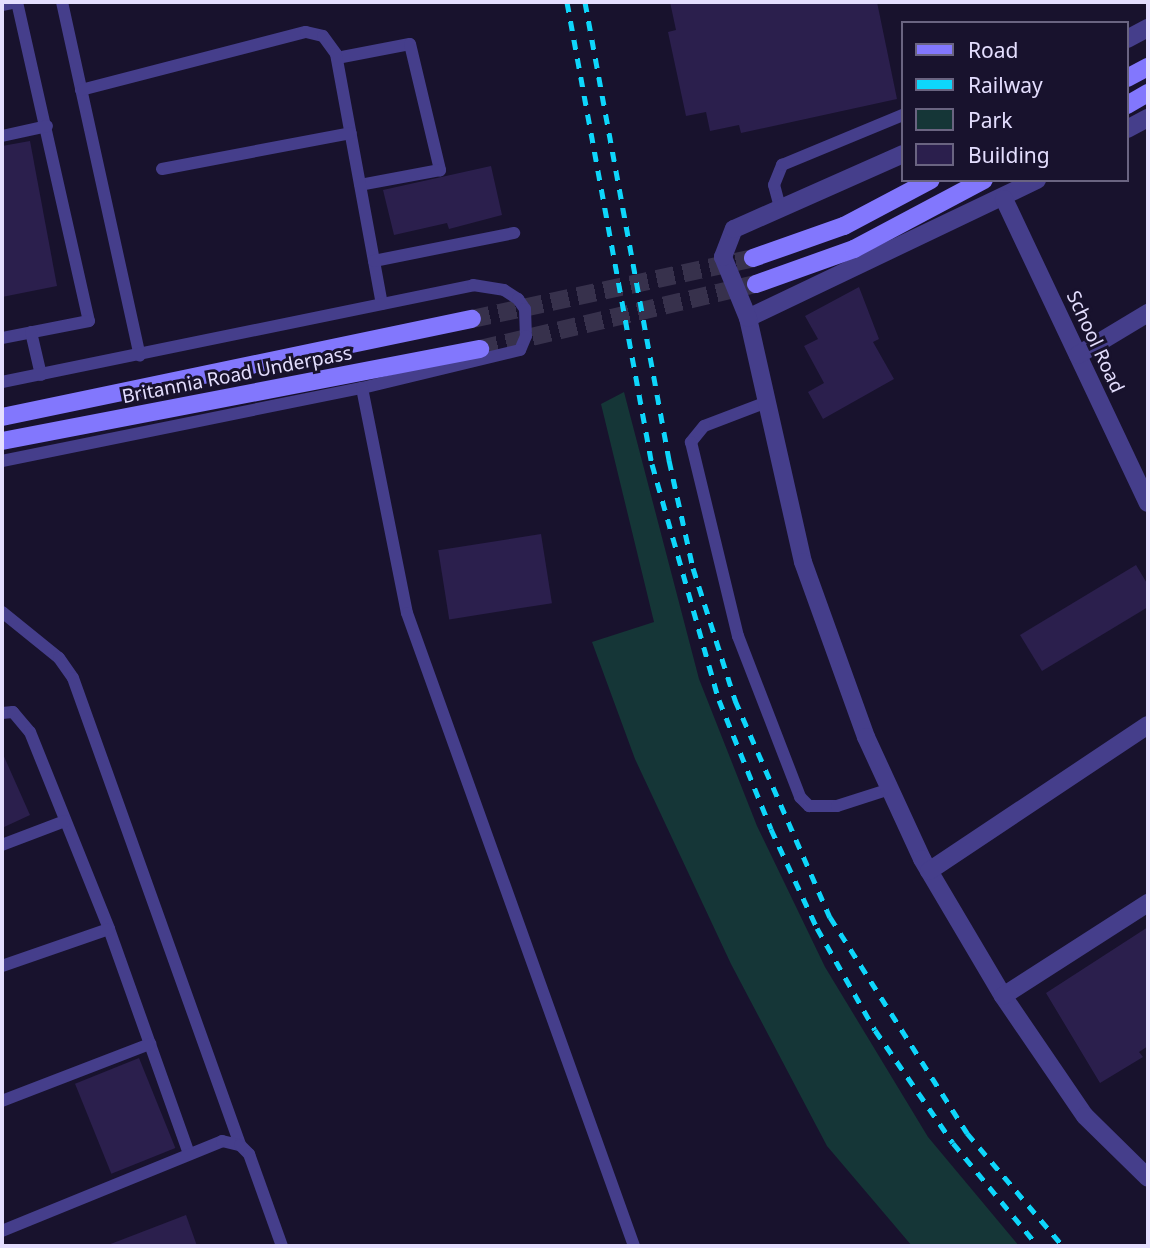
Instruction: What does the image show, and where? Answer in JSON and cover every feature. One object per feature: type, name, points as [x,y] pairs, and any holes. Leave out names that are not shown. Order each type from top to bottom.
[{"type":"main road","points":[[1129,77],[1148,67]]},
{"type":"main road","points":[[1129,103],[1148,93]]},
{"type":"main road","points":[[753,258],[844,226],[927,182]]},
{"type":"main road","points":[[756,284],[854,249],[980,182]]},
{"type":"main road","name":"Britannia Road Underpass","points":[[2,417],[472,319]]},
{"type":"main road","name":"Britannia Road Underpass","points":[[2,441],[480,349]]},
{"type":"street","points":[[1129,38],[1148,28]]},
{"type":"street","points":[[1129,128],[1148,118]]},
{"type":"street","points":[[902,154],[781,212],[734,229],[726,242],[725,269],[748,318],[803,562],[866,737],[890,789],[929,871],[1003,996],[1085,1116],[1148,1178]]},
{"type":"street","points":[[748,318],[1004,199],[1034,182]]},
{"type":"street","name":"School Road","points":[[1004,199],[1148,503]]},
{"type":"street","points":[[1078,355],[1148,313]]},
{"type":"street","points":[[929,871],[1148,725]]},
{"type":"street","points":[[1003,996],[1148,903]]},
{"type":"lane","points":[[2,5],[17,2],[89,321],[2,338]]},
{"type":"lane","points":[[62,2],[140,356]]},
{"type":"lane","points":[[82,90],[306,32],[323,36],[337,58],[382,304]]},
{"type":"lane","points":[[337,58],[410,44],[440,170],[360,185]]},
{"type":"lane","points":[[781,212],[774,186],[782,165],[902,114]]},
{"type":"lane","points":[[2,136],[47,126]]},
{"type":"lane","points":[[162,169],[351,133]]},
{"type":"lane","points":[[374,261],[514,233]]},
{"type":"lane","points":[[2,382],[140,356],[473,285],[492,285],[519,299],[527,320],[526,336],[520,350],[513,352],[362,388],[2,461]]},
{"type":"lane","points":[[31,332],[41,375]]},
{"type":"lane","points":[[362,388],[407,612],[635,1246]]},
{"type":"lane","points":[[767,401],[704,426],[691,442],[738,636],[800,797],[810,806],[837,806],[890,789]]},
{"type":"lane","points":[[2,612],[59,658],[72,678],[240,1145],[250,1154],[282,1246]]},
{"type":"lane","points":[[2,713],[13,712],[30,732],[109,929],[189,1154]]},
{"type":"lane","points":[[2,845],[65,821]]},
{"type":"lane","points":[[2,966],[109,929]]},
{"type":"lane","points":[[2,1101],[150,1044]]},
{"type":"lane","points":[[2,1231],[222,1141],[240,1145]]},
{"type":"green space","points":[[624,392],[699,679],[757,826],[825,967],[928,1137],[1019,1246],[912,1246],[827,1146],[731,964],[635,759],[592,642],[654,622],[601,404]]},
{"type":"building","points":[[670,2],[877,2],[897,99],[741,133],[739,125],[710,131],[706,112],[686,116],[668,32],[676,30]]},
{"type":"building","points":[[30,141],[57,286],[2,297],[2,146]]},
{"type":"building","points":[[491,166],[502,215],[449,229],[447,223],[394,235],[383,190]]},
{"type":"building","points":[[859,287],[879,339],[873,342],[894,379],[823,419],[808,392],[824,383],[804,346],[818,339],[805,316]]},
{"type":"building","points":[[541,534],[552,603],[449,619],[438,550]]},
{"type":"building","points":[[1136,565],[1148,585],[1148,607],[1042,671],[1020,635]]},
{"type":"building","points":[[2,752],[30,815],[2,828]]},
{"type":"building","points":[[1148,927],[1148,1046],[1139,1052],[1143,1057],[1100,1083],[1046,993]]},
{"type":"building","points":[[139,1058],[175,1148],[111,1174],[75,1084]]},
{"type":"building","points":[[186,1215],[197,1246],[108,1246],[108,1245]]},
{"type":"tunnel","points":[[472,319],[753,258]]},
{"type":"tunnel","points":[[480,349],[756,284]]},
{"type":"railway","points":[[567,2],[652,464],[719,700],[771,829],[817,928],[875,1030],[953,1143],[1038,1246]]},
{"type":"railway","points":[[585,2],[669,460],[693,568],[735,700],[830,917],[967,1133],[1063,1246]]}]
